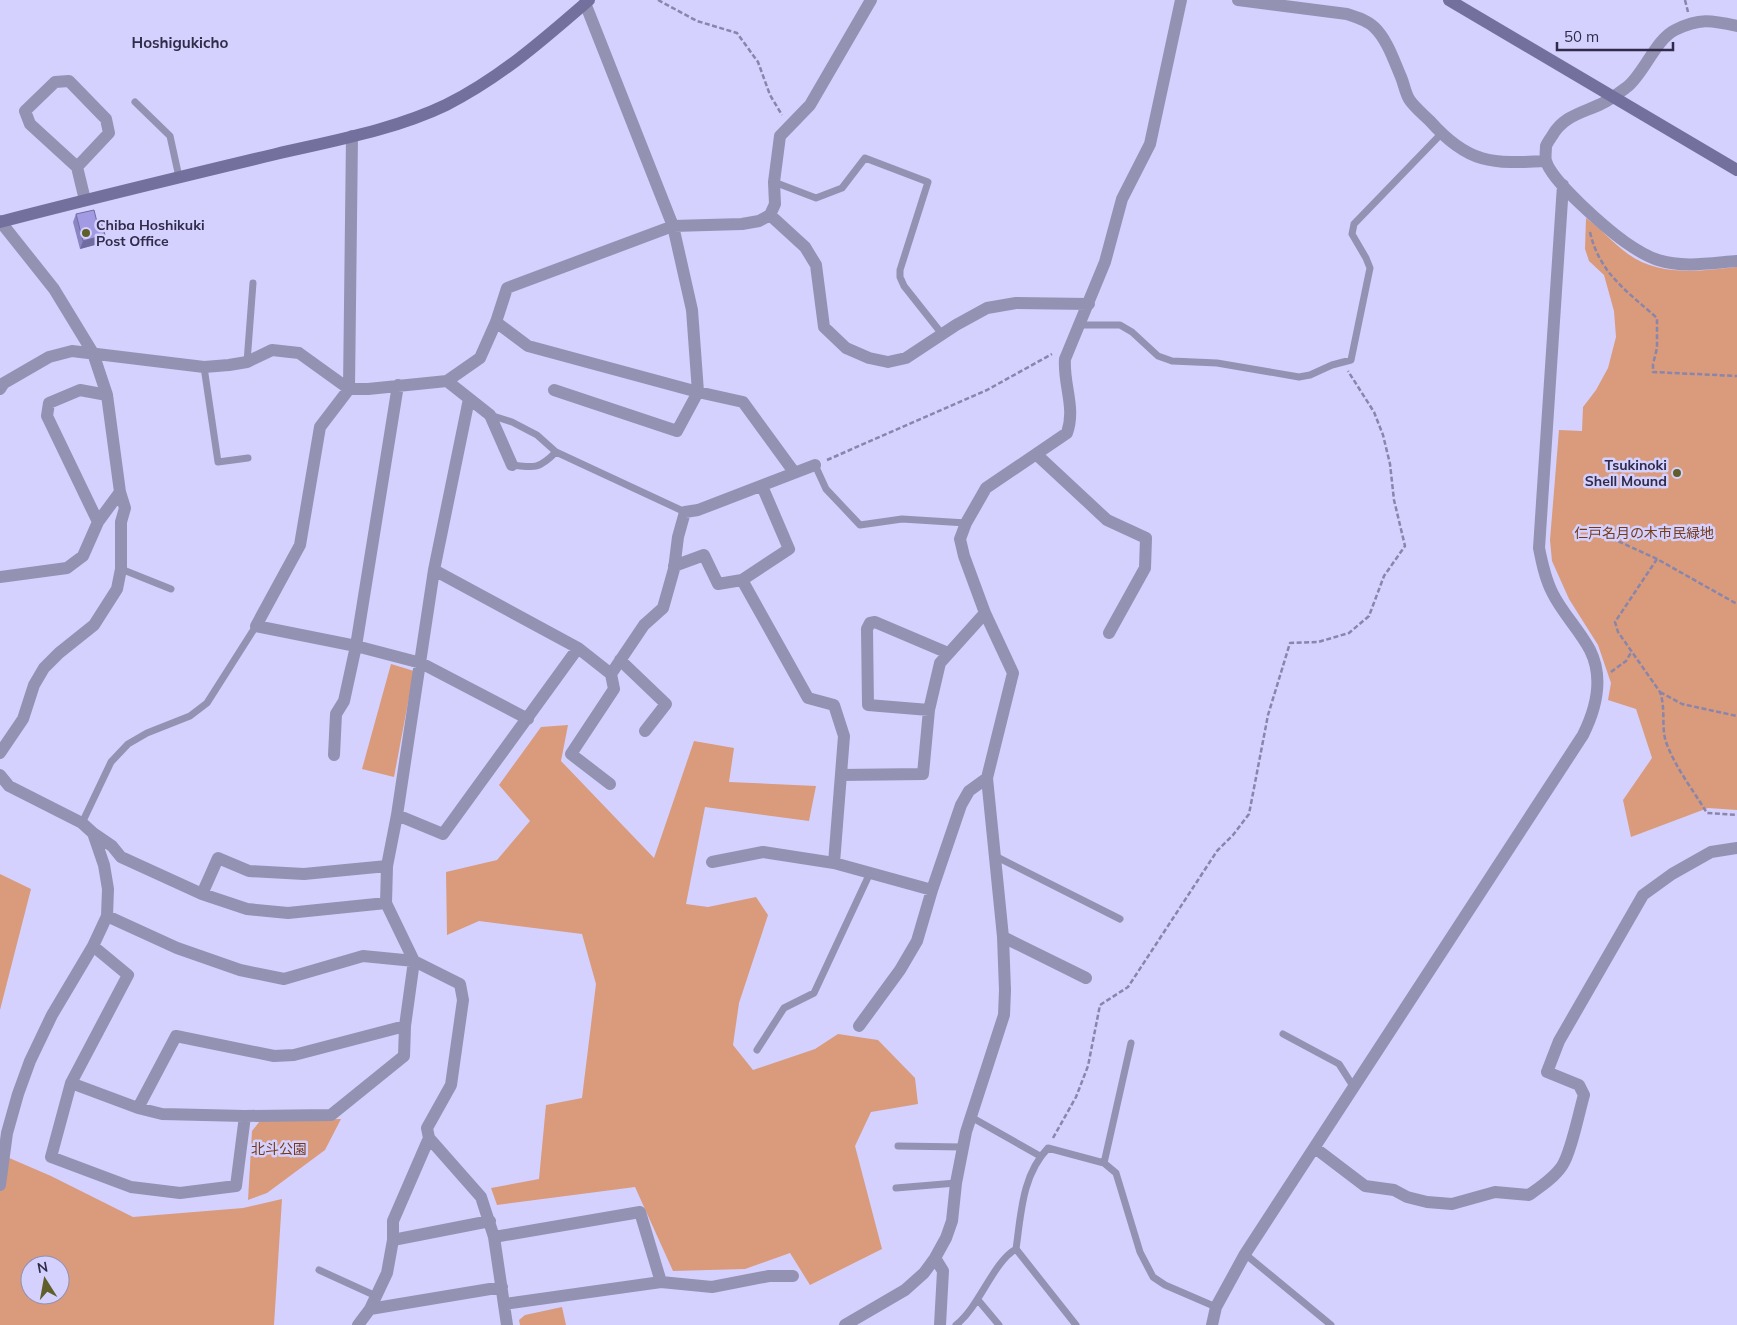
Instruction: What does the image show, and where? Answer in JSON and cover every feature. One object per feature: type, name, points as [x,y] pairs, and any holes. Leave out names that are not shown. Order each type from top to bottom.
[{"type":"street","points":[[0,388],[4,383],[49,357],[72,351],[204,366],[247,362],[272,350],[299,353],[349,390],[447,381],[480,358],[496,322],[507,288],[673,226],[742,224],[760,221],[770,215],[775,204],[774,182],[780,136],[810,105],[872,0]]},
{"type":"street","points":[[845,1325],[905,1290],[924,1273],[936,1258],[952,1221],[963,1147],[1004,1015],[1003,937],[987,778],[1013,673],[985,613],[960,540],[966,523],[986,488],[1067,433],[1071,423],[1071,405],[1064,372],[1065,359],[1105,262],[1122,199],[1150,144],[1181,0]]},
{"type":"street","points":[[1238,0],[1347,14],[1362,19],[1374,27],[1384,40],[1409,99],[1441,134],[1463,151],[1487,160],[1511,163],[1546,161]]},
{"type":"street","points":[[1449,0],[1737,170]]},
{"type":"street","points":[[0,753],[24,719],[34,685],[44,668],[59,653],[94,625],[116,589],[122,569],[121,522],[125,508],[120,492],[107,395],[93,353],[54,289],[0,221],[352,136],[412,119],[444,106],[478,88],[533,49],[587,2],[673,226],[692,310],[698,392],[676,431],[554,390]]},
{"type":"street","points":[[1737,26],[1711,20],[1691,23],[1672,31],[1629,86],[1602,104],[1567,118],[1556,128],[1546,146],[1546,161],[1563,186],[1590,213],[1624,242],[1646,255],[1674,263],[1696,264],[1737,261]]},
{"type":"street","points":[[77,166],[109,133],[106,119],[69,82],[56,82],[25,111],[30,124],[77,166],[85,200]]},
{"type":"street","points":[[352,136],[349,390],[320,427],[300,545],[256,626],[356,646],[421,662],[528,718]]},
{"type":"street","points":[[1213,1324],[1216,1307],[1245,1254],[1583,735],[1594,706],[1597,695],[1596,666],[1590,650],[1551,592],[1543,571],[1539,548],[1563,186]]},
{"type":"street","points":[[770,215],[805,247],[816,265],[824,327],[846,348],[869,358],[888,362],[906,358],[942,334],[987,308],[1016,303],[1088,304]]},
{"type":"street","points":[[496,322],[528,346],[698,392],[743,402],[794,472]]},
{"type":"street","points":[[447,381],[490,415],[512,465]]},
{"type":"street","points":[[334,756],[336,714],[344,701],[356,646],[398,385]]},
{"type":"street","points":[[98,522],[47,416],[49,403],[80,390],[107,395]]},
{"type":"street","points":[[71,1083],[138,1108],[162,1114],[245,1116],[331,1115],[404,1056],[405,1026],[414,961],[386,903],[387,866],[397,815],[434,570],[469,399]]},
{"type":"street","points":[[1036,454],[1107,520],[1146,538],[1146,568],[1109,633]]},
{"type":"street","points":[[611,674],[644,625],[663,608],[674,566],[684,512],[698,510],[816,465]]},
{"type":"street","points":[[674,566],[704,555],[718,584],[742,580],[789,549],[762,486]]},
{"type":"street","points":[[0,577],[67,568],[82,556],[98,522],[120,492]]},
{"type":"street","points":[[434,570],[578,648],[611,674],[614,689],[571,754],[610,784]]},
{"type":"street","points":[[742,580],[808,698],[834,705],[844,736],[834,863]]},
{"type":"street","points":[[841,775],[923,774],[929,710],[940,663],[985,613]]},
{"type":"street","points":[[929,710],[868,705],[867,629],[870,623],[875,622],[948,653]]},
{"type":"street","points":[[397,815],[443,834],[578,648]]},
{"type":"street","points":[[620,660],[666,704],[645,730]]},
{"type":"street","points":[[0,775],[9,786],[82,823],[112,846],[121,856],[202,894],[247,909],[288,913],[386,903]]},
{"type":"street","points":[[860,1026],[900,970],[917,941],[961,805],[969,791],[987,778]]},
{"type":"street","points":[[0,1185],[7,1133],[30,1061],[52,1015],[93,946],[107,916],[108,889],[104,865],[93,833]]},
{"type":"street","points":[[1315,1148],[1365,1186],[1394,1190],[1427,1202],[1452,1204],[1495,1192],[1529,1195],[1548,1181],[1562,1166],[1584,1094],[1579,1086],[1547,1072],[1559,1041],[1643,896],[1672,874],[1711,852],[1737,848]]},
{"type":"street","points":[[712,862],[763,852],[834,863],[932,890]]},
{"type":"street","points":[[202,894],[218,858],[249,871],[304,874],[387,866]]},
{"type":"street","points":[[107,916],[177,948],[240,970],[284,979],[362,956],[414,961],[460,984],[463,1000],[451,1085],[427,1128],[429,1138],[482,1197],[494,1237],[507,1325]]},
{"type":"street","points":[[1003,937],[1086,978]]},
{"type":"street","points":[[93,946],[128,975],[71,1083],[51,1157],[131,1187],[180,1192],[236,1186],[245,1116]]},
{"type":"street","points":[[138,1108],[176,1036],[274,1056],[294,1055],[405,1026]]},
{"type":"street","points":[[358,1325],[370,1309],[387,1273],[393,1221],[429,1138]]},
{"type":"street","points":[[494,1237],[640,1212],[660,1282]]},
{"type":"street","points":[[392,1240],[490,1221]]},
{"type":"street","points":[[936,1258],[943,1271],[940,1325]]},
{"type":"street","points":[[504,1304],[660,1282],[712,1287],[769,1276],[793,1276]]},
{"type":"street","points":[[370,1309],[502,1287]]},
{"type":"lane","points":[[135,102],[170,136],[179,177]]},
{"type":"lane","points":[[1079,324],[1120,325],[1132,332],[1158,356],[1172,361],[1217,363],[1299,377],[1310,375],[1351,360],[1370,268],[1352,234],[1354,224],[1441,134]]},
{"type":"lane","points":[[774,182],[816,198],[842,188],[865,158],[928,182],[900,270],[900,277],[904,286],[942,334]]},
{"type":"lane","points":[[247,362],[253,283]]},
{"type":"lane","points":[[204,366],[218,462],[248,458]]},
{"type":"lane","points":[[490,415],[512,422],[537,436],[556,452],[684,512]]},
{"type":"lane","points":[[512,465],[528,467],[544,464],[556,452]]},
{"type":"lane","points":[[816,465],[826,489],[860,525],[902,519],[966,523]]},
{"type":"lane","points":[[122,569],[171,589]]},
{"type":"lane","points":[[82,823],[111,762],[116,756],[128,744],[147,733],[190,716],[207,703],[256,626]]},
{"type":"lane","points":[[995,856],[1120,919]]},
{"type":"lane","points":[[757,1050],[784,1008],[814,993],[870,873]]},
{"type":"lane","points":[[1283,1034],[1339,1064],[1353,1086]]},
{"type":"lane","points":[[1104,1163],[1131,1043]]},
{"type":"lane","points":[[971,1117],[1040,1156]]},
{"type":"lane","points":[[898,1146],[963,1147]]},
{"type":"lane","points":[[1076,1325],[1016,1249],[1025,1190],[1034,1166],[1048,1148],[1104,1163],[1116,1173],[1140,1252],[1153,1277],[1165,1285],[1216,1307]]},
{"type":"lane","points":[[896,1188],[956,1184]]},
{"type":"lane","points":[[956,1325],[978,1300],[1007,1254],[1016,1249]]},
{"type":"lane","points":[[1245,1254],[1331,1325]]},
{"type":"lane","points":[[319,1270],[376,1296]]},
{"type":"lane","points":[[978,1300],[999,1325]]},
{"type":"path","points":[[658,0],[697,21],[737,33],[758,62],[770,95],[789,126]]},
{"type":"path","points":[[1590,213],[1590,230],[1600,260],[1619,285],[1657,318],[1657,348],[1653,372],[1737,376]]},
{"type":"path","points":[[816,465],[987,390],[1071,343]]},
{"type":"path","points":[[1048,1148],[1076,1097],[1088,1066],[1100,1005],[1128,987],[1217,852],[1249,814],[1268,715],[1290,642],[1318,642],[1349,633],[1369,616],[1384,576],[1406,546],[1394,500],[1390,464],[1383,436],[1374,412],[1343,363]]},
{"type":"path","points":[[1598,532],[1657,559],[1737,604]]},
{"type":"path","points":[[1657,559],[1615,622],[1618,632],[1660,692],[1664,702],[1666,740],[1678,765],[1707,812],[1737,815]]},
{"type":"path","points":[[1597,680],[1605,677],[1626,661],[1632,651]]},
{"type":"path","points":[[1660,692],[1682,704],[1737,716]]},
{"type":"green space","name":"仁戸名月の木市民緑地","points":[[1586,218],[1628,254],[1653,266],[1681,271],[1737,267],[1737,810],[1708,808],[1631,837],[1623,800],[1652,758],[1636,709],[1608,700],[1611,683],[1598,645],[1569,599],[1552,561],[1550,540],[1559,430],[1582,431],[1583,407],[1596,390],[1608,368],[1616,337],[1614,311],[1604,275],[1589,261],[1585,249]]},
{"type":"green space","points":[[391,664],[414,671],[394,777],[362,769]]},
{"type":"green space","points":[[568,725],[561,761],[654,858],[694,741],[734,748],[729,782],[816,786],[809,821],[705,807],[686,904],[708,907],[756,897],[768,915],[739,1003],[733,1045],[753,1070],[815,1049],[838,1034],[878,1040],[915,1078],[918,1104],[871,1112],[855,1146],[882,1249],[810,1285],[790,1253],[745,1269],[673,1271],[635,1187],[497,1205],[491,1188],[539,1179],[546,1105],[582,1098],[596,984],[582,934],[479,921],[447,935],[446,872],[497,860],[530,821],[499,785],[541,727]]},
{"type":"green space","points":[[0,874],[31,889],[0,1010]]},
{"type":"green space","name":"北斗公園","points":[[341,1119],[325,1150],[267,1193],[248,1200],[252,1131],[260,1121]]},
{"type":"green space","points":[[0,1154],[51,1176],[133,1217],[243,1208],[282,1199],[274,1325],[0,1325]]},
{"type":"green space","points":[[562,1307],[566,1325],[520,1325],[519,1320],[525,1315]]},
{"type":"building","points":[[94,210],[97,222],[101,221],[105,235],[83,241],[76,214]]},
{"type":"place","name":"Chiba Hoshikuki Post Office","points":[[86,233]]},
{"type":"place","name":"Tsukinoki Shell Mound","points":[[1677,473]]},
{"type":"district","name":"Hoshigukicho","points":[[180,43]]}]
